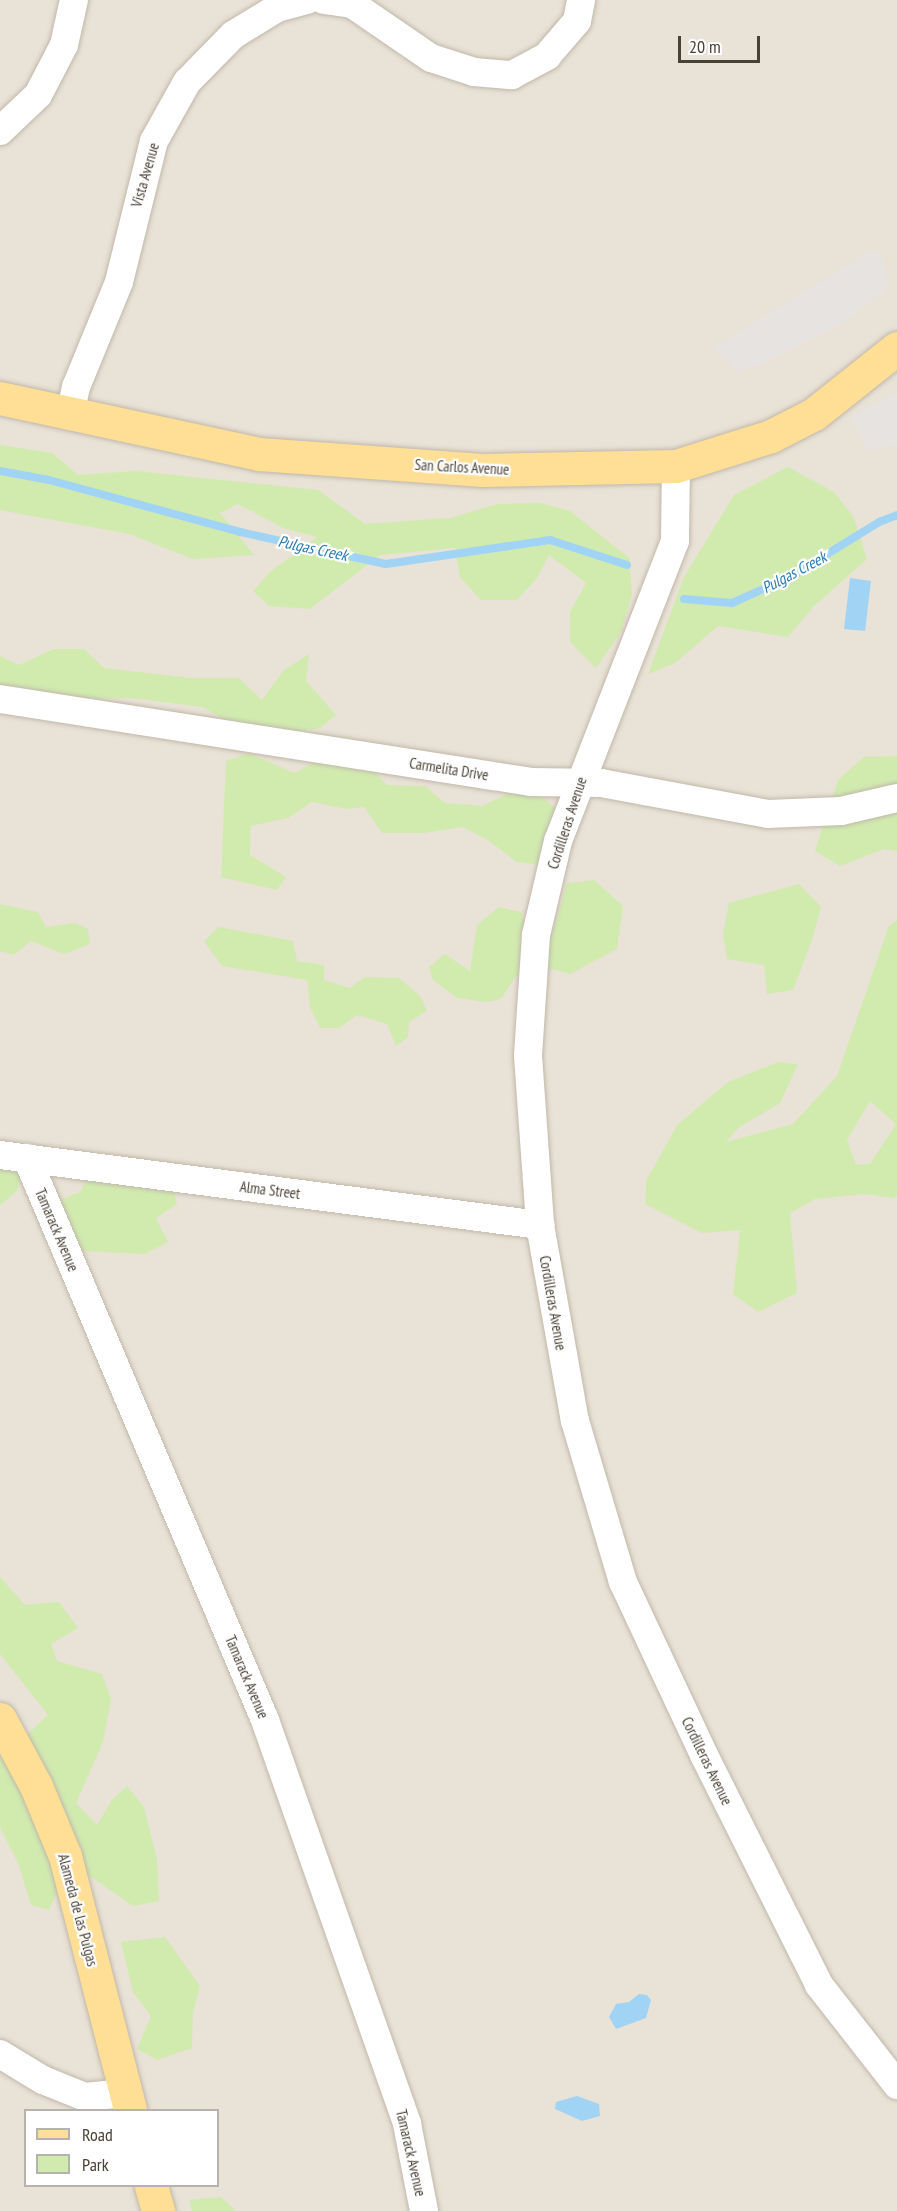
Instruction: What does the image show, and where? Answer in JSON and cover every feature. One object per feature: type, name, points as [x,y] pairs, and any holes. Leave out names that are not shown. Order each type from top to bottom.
[{"type":"main road","name":"San Carlos Avenue","points":[[0,398],[259,454],[482,470],[676,466],[771,436],[814,414],[897,348]]},
{"type":"main road","name":"Alameda de las Pulgas","points":[[0,1719],[36,1786],[65,1856],[128,2102]]},
{"type":"main road","points":[[151,2187],[158,2211]]},
{"type":"street","points":[[0,131],[38,95],[64,45],[74,0]]},
{"type":"street","name":"Vista Avenue","points":[[70,414],[76,387],[119,282],[154,141],[187,82],[233,35],[277,8],[308,0]]},
{"type":"street","points":[[324,0],[352,4],[431,58],[474,72],[512,75],[547,56],[577,21],[580,0]]},
{"type":"street","name":"Cordilleras Avenue","points":[[676,466],[675,541],[558,841],[536,935],[528,1056],[540,1225],[575,1421],[623,1582],[704,1755],[819,1985],[897,2085]]},
{"type":"street","name":"Carmelita Drive","points":[[0,699],[531,782],[601,783],[768,814],[842,811],[897,798]]},
{"type":"street","name":"Alma Street","points":[[13,1157],[540,1225]]},
{"type":"street","name":"Tamarack Avenue","points":[[13,1157],[265,1720],[407,2124],[424,2211]]},
{"type":"street","points":[[0,2054],[43,2080],[85,2097],[128,2102]]},
{"type":"shaded area","points":[[0,0],[897,0],[897,2211],[0,2211]]},
{"type":"shaded area","points":[[880,251],[888,288],[845,322],[755,367],[737,371],[713,348],[869,252]]},
{"type":"shaded area","points":[[897,393],[897,445],[869,451],[850,417]]},
{"type":"green space","points":[[0,445],[52,453],[78,475],[135,471],[318,490],[365,524],[450,518],[498,504],[540,503],[570,511],[629,558],[632,594],[621,632],[596,668],[570,642],[570,612],[586,583],[549,555],[537,578],[517,600],[481,600],[460,577],[455,548],[380,555],[310,609],[269,606],[253,591],[270,572],[317,537],[283,528],[238,504],[220,513],[254,555],[193,559],[129,534],[0,510]]},
{"type":"green space","points":[[788,467],[834,492],[853,516],[867,559],[814,606],[788,637],[718,626],[675,663],[648,674],[684,577],[734,495]]},
{"type":"green space","points":[[53,649],[84,649],[104,668],[190,678],[239,678],[262,700],[284,670],[309,654],[306,681],[336,715],[320,728],[287,734],[226,720],[202,707],[131,698],[59,699],[0,687],[0,656],[19,665]]},
{"type":"green space","points":[[349,744],[387,785],[425,786],[445,803],[482,806],[509,793],[542,797],[558,810],[544,865],[517,862],[489,841],[463,827],[424,833],[382,833],[364,807],[346,809],[312,802],[288,818],[251,826],[250,855],[286,877],[277,890],[221,877],[226,761],[249,753],[294,773]]},
{"type":"green space","points":[[897,756],[897,851],[884,849],[840,866],[815,851],[838,780],[864,757]]},
{"type":"green space","points":[[594,880],[623,906],[617,949],[570,974],[552,969],[515,977],[501,999],[486,1002],[457,998],[433,980],[429,967],[445,954],[470,971],[477,925],[499,907],[521,912],[528,933],[553,932],[567,883]]},
{"type":"green space","points":[[799,884],[821,907],[813,937],[793,990],[767,994],[764,965],[727,959],[723,934],[729,903]]},
{"type":"green space","points":[[0,904],[38,912],[46,927],[75,923],[88,929],[90,944],[64,954],[31,941],[14,955],[0,951]]},
{"type":"green space","points":[[897,920],[897,1194],[894,1198],[864,1194],[815,1199],[790,1213],[797,1293],[758,1312],[733,1294],[740,1230],[702,1233],[645,1204],[646,1181],[677,1125],[728,1082],[778,1062],[798,1064],[780,1103],[738,1128],[726,1142],[793,1124],[837,1076],[889,926]],"holes":[[[870,1101],[896,1124],[870,1164],[856,1165],[847,1140]]]},
{"type":"green space","points":[[219,927],[293,941],[297,961],[324,965],[324,980],[350,988],[365,977],[399,978],[420,996],[427,1011],[409,1022],[408,1037],[396,1046],[387,1024],[357,1015],[339,1028],[320,1028],[310,1007],[307,980],[222,966],[204,941]]},
{"type":"green space","points":[[0,1148],[21,1176],[17,1191],[0,1205]]},
{"type":"green space","points":[[90,1171],[174,1192],[177,1204],[156,1218],[168,1242],[145,1254],[81,1251],[54,1202],[80,1192]]},
{"type":"green space","points":[[0,1577],[25,1605],[59,1602],[78,1628],[51,1644],[57,1661],[102,1674],[111,1699],[103,1742],[76,1803],[97,1825],[112,1800],[127,1786],[144,1807],[157,1859],[159,1901],[133,1906],[87,1874],[59,1888],[49,1910],[31,1905],[18,1863],[0,1827],[0,1750],[5,1755],[48,1715],[0,1654]]},
{"type":"green space","points":[[165,1937],[200,1986],[193,2012],[192,2048],[157,2060],[137,2049],[151,2016],[133,1992],[121,1942]]},
{"type":"green space","points":[[221,2197],[236,2211],[192,2211],[189,2200]]},
{"type":"water","points":[[850,578],[871,581],[865,631],[844,629]]},
{"type":"water","points":[[639,1994],[647,1995],[651,2000],[646,2018],[616,2029],[609,2017],[616,2004],[629,2002]]},
{"type":"water","points":[[577,2096],[599,2104],[600,2116],[582,2121],[555,2109],[556,2102]]},
{"type":"waterway","name":"Pulgas Creek","points":[[0,471],[49,480],[240,532],[386,564],[550,540],[627,565]]},
{"type":"waterway","name":"Pulgas Creek","points":[[684,599],[732,603],[790,577],[879,522],[897,515]]}]
